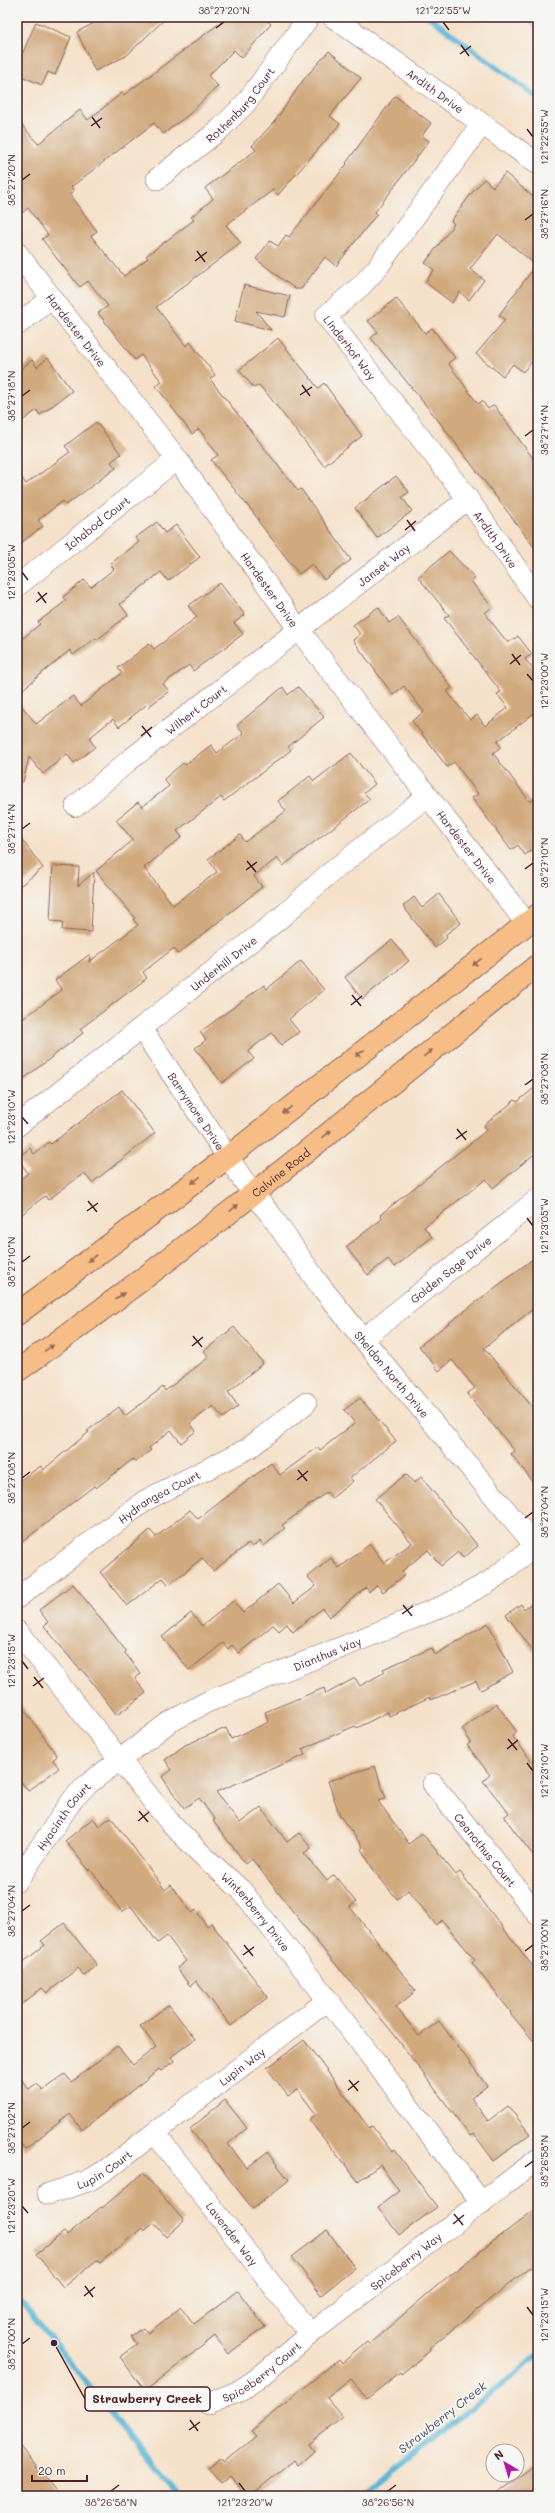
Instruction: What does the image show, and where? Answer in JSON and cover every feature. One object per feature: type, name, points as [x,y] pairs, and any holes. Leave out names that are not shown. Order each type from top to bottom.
[{"type":"main road","points":[[17,1314],[228,1157],[532,919]]},
{"type":"main road","name":"Calvine Road","points":[[17,1371],[89,1320],[252,1193],[538,965]]},
{"type":"street","name":"Rothenburg Court","points":[[157,179],[220,130],[245,104],[309,17]]},
{"type":"street","name":"Ardith Drive","points":[[333,17],[538,164]]},
{"type":"street","name":"Linderhof Way","points":[[468,499],[326,316],[362,285],[378,268],[482,124]]},
{"type":"street","name":"Hardester Drive","points":[[17,253],[176,459],[299,630],[426,797],[532,919]]},
{"type":"street","points":[[17,325],[52,298]]},
{"type":"street","name":"Ichabod Court","points":[[17,586],[176,459]]},
{"type":"street","name":"Ardith Drive","points":[[468,499],[538,599]]},
{"type":"street","name":"Janset Way","points":[[299,630],[468,499]]},
{"type":"street","name":"Wilhert Court","points":[[76,806],[127,762],[299,630]]},
{"type":"street","name":"Underhill Drive","points":[[17,1126],[284,915],[324,878],[426,797]]},
{"type":"street","name":"Barrymore Drive","points":[[141,1028],[252,1193]]},
{"type":"street","name":"Sheldon North Drive","points":[[252,1193],[270,1215],[318,1283],[363,1339],[537,1547]]},
{"type":"street","name":"Golden Sage Drive","points":[[363,1339],[538,1199]]},
{"type":"street","name":"Hydrangea Court","points":[[17,1598],[146,1500],[249,1448],[306,1403]]},
{"type":"street","name":"Dianthus Way","points":[[118,1760],[168,1723],[207,1702],[448,1604],[489,1582],[537,1547]]},
{"type":"street","name":"Winterberry Drive","points":[[17,1631],[118,1760],[168,1820],[201,1854],[241,1890],[328,2000],[482,2203]]},
{"type":"street","name":"Hyacinth Court","points":[[17,1881],[73,1799],[118,1760]]},
{"type":"street","name":"Ceanothus Court","points":[[433,1784],[538,1915]]},
{"type":"street","name":"Lupin Way","points":[[155,2133],[328,2000]]},
{"type":"street","name":"Lupin Court","points":[[48,2194],[88,2181],[155,2133]]},
{"type":"street","name":"Lavender Way","points":[[155,2133],[310,2334]]},
{"type":"street","name":"Spiceberry Way","points":[[310,2334],[538,2159]]},
{"type":"street","name":"Spiceberry Court","points":[[208,2404],[237,2392],[257,2379],[310,2334]]},
{"type":"building","points":[[106,17],[167,17],[126,56],[95,71],[77,32]]},
{"type":"building","points":[[228,17],[263,17],[271,24],[242,58],[234,50],[208,76],[218,86],[188,115],[163,134],[154,123],[71,187],[74,191],[69,194],[97,231],[91,236],[124,276],[148,258],[146,256],[194,220],[191,217],[213,199],[205,188],[256,150],[252,146],[275,121],[304,79],[329,51],[361,78],[330,116],[340,124],[278,195],[273,190],[226,225],[241,243],[156,307],[186,346],[190,342],[215,375],[210,379],[298,491],[301,489],[351,560],[324,580],[312,564],[299,574],[258,521],[259,520],[211,460],[218,455],[199,429],[192,434],[156,386],[162,382],[141,355],[135,360],[98,313],[108,306],[88,281],[80,287],[42,239],[48,235],[28,208],[17,217],[17,119],[38,144],[80,110],[88,120],[122,93],[124,95]]},
{"type":"building","points":[[36,22],[71,37],[55,75],[48,72],[42,85],[17,74],[17,66]]},
{"type":"building","points":[[395,96],[431,123],[422,136],[429,141],[375,212],[377,214],[336,266],[325,257],[301,289],[295,289],[256,259],[270,241],[278,246],[286,235],[289,237],[347,164],[346,163]]},
{"type":"building","points":[[505,173],[538,201],[538,354],[523,372],[513,364],[503,376],[476,354],[505,320],[499,315],[536,265],[498,234],[470,269],[484,280],[469,300],[460,292],[452,303],[425,282],[434,270],[425,263],[454,224],[451,221],[484,179],[493,187]]},
{"type":"building","points":[[244,285],[290,296],[285,317],[256,311],[271,330],[235,321]]},
{"type":"building","points":[[396,298],[425,333],[432,328],[455,358],[448,363],[478,404],[482,401],[488,409],[494,405],[538,465],[538,552],[441,424],[371,338],[378,332],[368,321]]},
{"type":"building","points":[[278,338],[318,388],[324,383],[362,436],[324,466],[268,395],[259,385],[254,388],[239,370]]},
{"type":"building","points":[[48,358],[72,391],[40,415],[37,410],[17,425],[17,372],[32,360],[37,367]]},
{"type":"building","points":[[96,422],[121,454],[111,462],[116,468],[66,505],[63,501],[38,520],[43,526],[17,546],[17,471],[26,484],[70,452],[65,446]]},
{"type":"building","points":[[396,476],[409,492],[402,497],[412,511],[377,538],[355,508]]},
{"type":"building","points":[[157,522],[165,533],[176,525],[200,557],[168,581],[161,572],[120,604],[128,615],[97,640],[96,638],[73,655],[70,650],[17,694],[17,643],[40,624],[38,622],[66,601],[63,597],[84,580],[91,587],[114,569],[110,564],[139,542],[135,538]]},
{"type":"building","points":[[449,551],[475,578],[471,581],[492,607],[485,613],[508,643],[518,636],[532,654],[525,659],[538,676],[538,710],[497,742],[501,747],[493,753],[530,802],[538,796],[538,845],[525,855],[518,845],[511,850],[472,798],[478,794],[454,762],[447,767],[412,721],[424,712],[404,686],[393,695],[353,640],[360,634],[353,625],[378,607],[389,623],[398,617],[452,688],[447,691],[470,720],[477,715],[485,726],[508,708],[497,694],[501,692],[444,618],[449,615],[418,577]]},
{"type":"building","points":[[220,583],[245,615],[234,623],[243,634],[193,671],[189,665],[163,684],[169,691],[148,707],[146,705],[119,727],[113,719],[89,738],[95,747],[74,763],[67,754],[43,774],[29,757],[23,782],[17,781],[17,700],[36,724],[73,696],[81,706],[122,673],[118,668],[149,644],[154,649],[197,617],[188,606]]},
{"type":"building","points":[[283,687],[288,695],[298,687],[324,717],[288,747],[291,750],[224,801],[221,797],[177,831],[182,837],[144,868],[173,905],[217,872],[208,859],[240,835],[245,842],[286,811],[278,801],[310,776],[314,781],[351,753],[375,784],[364,793],[370,799],[283,866],[277,858],[254,876],[262,887],[178,954],[174,948],[143,972],[147,978],[80,1029],[83,1033],[17,1084],[17,1023],[62,990],[55,980],[90,954],[89,962],[138,925],[133,919],[135,918],[96,871],[133,840],[116,820],[138,802],[142,807],[169,786],[164,779],[183,763],[185,765],[211,745],[217,753],[244,733],[237,725]]},
{"type":"building","points":[[17,833],[43,868],[17,888]]},
{"type":"building","points":[[53,866],[79,867],[78,886],[94,872],[91,932],[62,930],[63,922],[50,921]]},
{"type":"building","points":[[439,894],[461,923],[445,935],[447,938],[435,948],[403,906],[414,897],[422,908]]},
{"type":"building","points":[[392,940],[409,961],[362,999],[345,977]]},
{"type":"building","points":[[301,961],[324,990],[289,1019],[299,1032],[281,1045],[272,1033],[248,1051],[254,1059],[222,1083],[195,1048],[206,1040],[200,1032],[264,985],[267,989]]},
{"type":"building","points":[[538,1085],[538,1151],[493,1188],[486,1179],[424,1227],[432,1237],[395,1267],[388,1259],[368,1275],[346,1247],[383,1218],[380,1215],[487,1130],[484,1125],[515,1100],[517,1102]]},
{"type":"building","points":[[122,1090],[155,1133],[92,1183],[84,1173],[48,1200],[45,1196],[17,1218],[17,1182],[28,1173],[17,1158],[30,1148],[34,1154],[49,1142],[51,1144]]},
{"type":"building","points":[[538,1255],[538,1305],[484,1348],[538,1414],[538,1488],[511,1454],[515,1451],[467,1394],[475,1388],[452,1360],[439,1371],[419,1346]]},
{"type":"building","points":[[234,1327],[263,1363],[228,1392],[238,1406],[223,1418],[213,1406],[190,1423],[196,1431],[181,1443],[171,1430],[149,1448],[151,1450],[135,1462],[133,1459],[96,1488],[94,1486],[17,1546],[17,1482],[41,1466],[43,1470],[89,1432],[87,1431],[119,1407],[125,1416],[163,1387],[165,1391],[209,1357],[204,1351]]},
{"type":"building","points":[[360,1398],[396,1441],[350,1478],[353,1481],[332,1498],[327,1492],[282,1525],[285,1528],[264,1546],[260,1541],[252,1547],[249,1543],[213,1571],[202,1558],[169,1585],[163,1578],[127,1606],[100,1572],[150,1530],[156,1537],[190,1510],[198,1519],[271,1463],[280,1475],[318,1447],[320,1450],[355,1423],[344,1410]]},
{"type":"building","points":[[406,1474],[414,1483],[421,1477],[478,1546],[463,1558],[458,1552],[441,1566],[428,1550],[402,1571],[405,1575],[383,1592],[377,1585],[369,1592],[366,1588],[329,1617],[322,1608],[293,1632],[287,1624],[279,1631],[273,1625],[239,1653],[232,1645],[228,1649],[223,1643],[189,1670],[162,1637],[191,1613],[202,1626],[233,1601],[243,1613],[278,1584],[294,1603],[316,1586],[308,1577],[331,1558],[339,1568],[370,1544],[384,1563],[412,1543],[375,1499]]},
{"type":"building","points":[[73,1584],[126,1651],[125,1653],[141,1674],[135,1678],[146,1693],[117,1715],[82,1669],[80,1670],[44,1626],[48,1622],[39,1610]]},
{"type":"building","points":[[538,1598],[538,1657],[506,1615],[521,1604],[524,1609]]},
{"type":"building","points":[[488,1623],[513,1672],[481,1690],[476,1681],[431,1700],[430,1697],[389,1716],[388,1712],[357,1728],[355,1726],[302,1749],[305,1755],[216,1792],[240,1823],[261,1807],[287,1842],[299,1833],[311,1848],[304,1853],[327,1881],[334,1875],[356,1902],[350,1907],[416,1991],[396,2007],[419,2036],[439,2021],[487,2086],[471,2098],[488,2121],[508,2106],[530,2134],[494,2161],[474,2134],[470,2136],[393,2033],[313,1937],[252,1859],[246,1864],[213,1821],[215,1820],[199,1798],[184,1808],[162,1777],[172,1770],[165,1760],[185,1745],[226,1728],[231,1739],[269,1722],[265,1712],[324,1688],[326,1694],[355,1678],[360,1686],[385,1672],[383,1669],[432,1648],[435,1655]]},
{"type":"building","points":[[17,1699],[57,1756],[53,1760],[59,1768],[28,1791],[17,1776]]},
{"type":"building","points":[[496,1703],[517,1732],[512,1736],[538,1769],[538,1862],[504,1817],[509,1813],[483,1781],[490,1775],[467,1745],[471,1742],[462,1729]]},
{"type":"building","points":[[375,1766],[386,1799],[378,1801],[409,1844],[422,1833],[456,1875],[460,1872],[538,1973],[538,2046],[510,2013],[511,2012],[472,1963],[475,1960],[442,1920],[436,1925],[408,1890],[397,1899],[375,1872],[361,1849],[363,1847],[340,1816],[328,1781]]},
{"type":"building","points":[[111,1817],[165,1890],[171,1885],[192,1913],[196,1910],[207,1926],[211,1923],[268,1997],[231,2026],[196,1981],[190,1986],[177,1968],[186,1961],[167,1936],[158,1943],[131,1906],[122,1912],[90,1869],[89,1870],[65,1841],[93,1818],[99,1826]]},
{"type":"building","points":[[64,1923],[97,1965],[84,1976],[78,1968],[47,1993],[42,1988],[17,2008],[17,1967],[45,1945],[41,1941]]},
{"type":"building","points":[[169,2005],[195,2039],[171,2057],[174,2061],[161,2071],[159,2069],[82,2130],[70,2114],[25,2149],[17,2139],[17,2074],[29,2089],[37,2083],[43,2090],[65,2074],[72,2082],[117,2046],[133,2065],[156,2047],[140,2026]]},
{"type":"building","points":[[304,2040],[369,2128],[372,2126],[392,2152],[395,2150],[437,2207],[399,2235],[378,2207],[399,2191],[380,2165],[358,2181],[309,2120],[316,2114],[297,2089],[288,2096],[267,2068]]},
{"type":"building","points":[[225,2100],[247,2128],[228,2144],[247,2168],[267,2152],[289,2180],[253,2209],[190,2129]]},
{"type":"building","points":[[143,2173],[184,2221],[166,2237],[154,2223],[144,2231],[142,2228],[100,2263],[97,2260],[63,2287],[36,2254],[64,2232],[67,2235],[101,2207],[102,2208]]},
{"type":"building","points":[[538,2207],[538,2261],[429,2348],[431,2350],[401,2374],[400,2372],[367,2399],[351,2379],[327,2398],[343,2417],[309,2444],[314,2451],[298,2465],[294,2460],[250,2496],[245,2496],[230,2476],[221,2483],[208,2467],[220,2458],[224,2462],[256,2436],[251,2431],[339,2359],[342,2363],[367,2342],[369,2344],[446,2278]]},
{"type":"building","points":[[327,2230],[355,2268],[321,2295],[292,2257]]},
{"type":"building","points":[[238,2291],[265,2327],[228,2354],[215,2336],[145,2391],[120,2357],[137,2345],[131,2336],[143,2328],[148,2333],[181,2307],[194,2324]]},
{"type":"building","points":[[17,2443],[60,2496],[17,2496]]},
{"type":"building","points":[[532,2468],[538,2476],[538,2496],[494,2496],[512,2483],[525,2483],[525,2473]]},
{"type":"waterway","points":[[429,17],[538,98]]},
{"type":"waterway","name":"Strawberry Creek","points":[[17,2297],[178,2496]]},
{"type":"waterway","name":"Strawberry Creek","points":[[360,2496],[538,2356]]},
{"type":"place","name":"Strawberry Creek","points":[[54,2343]]}]
